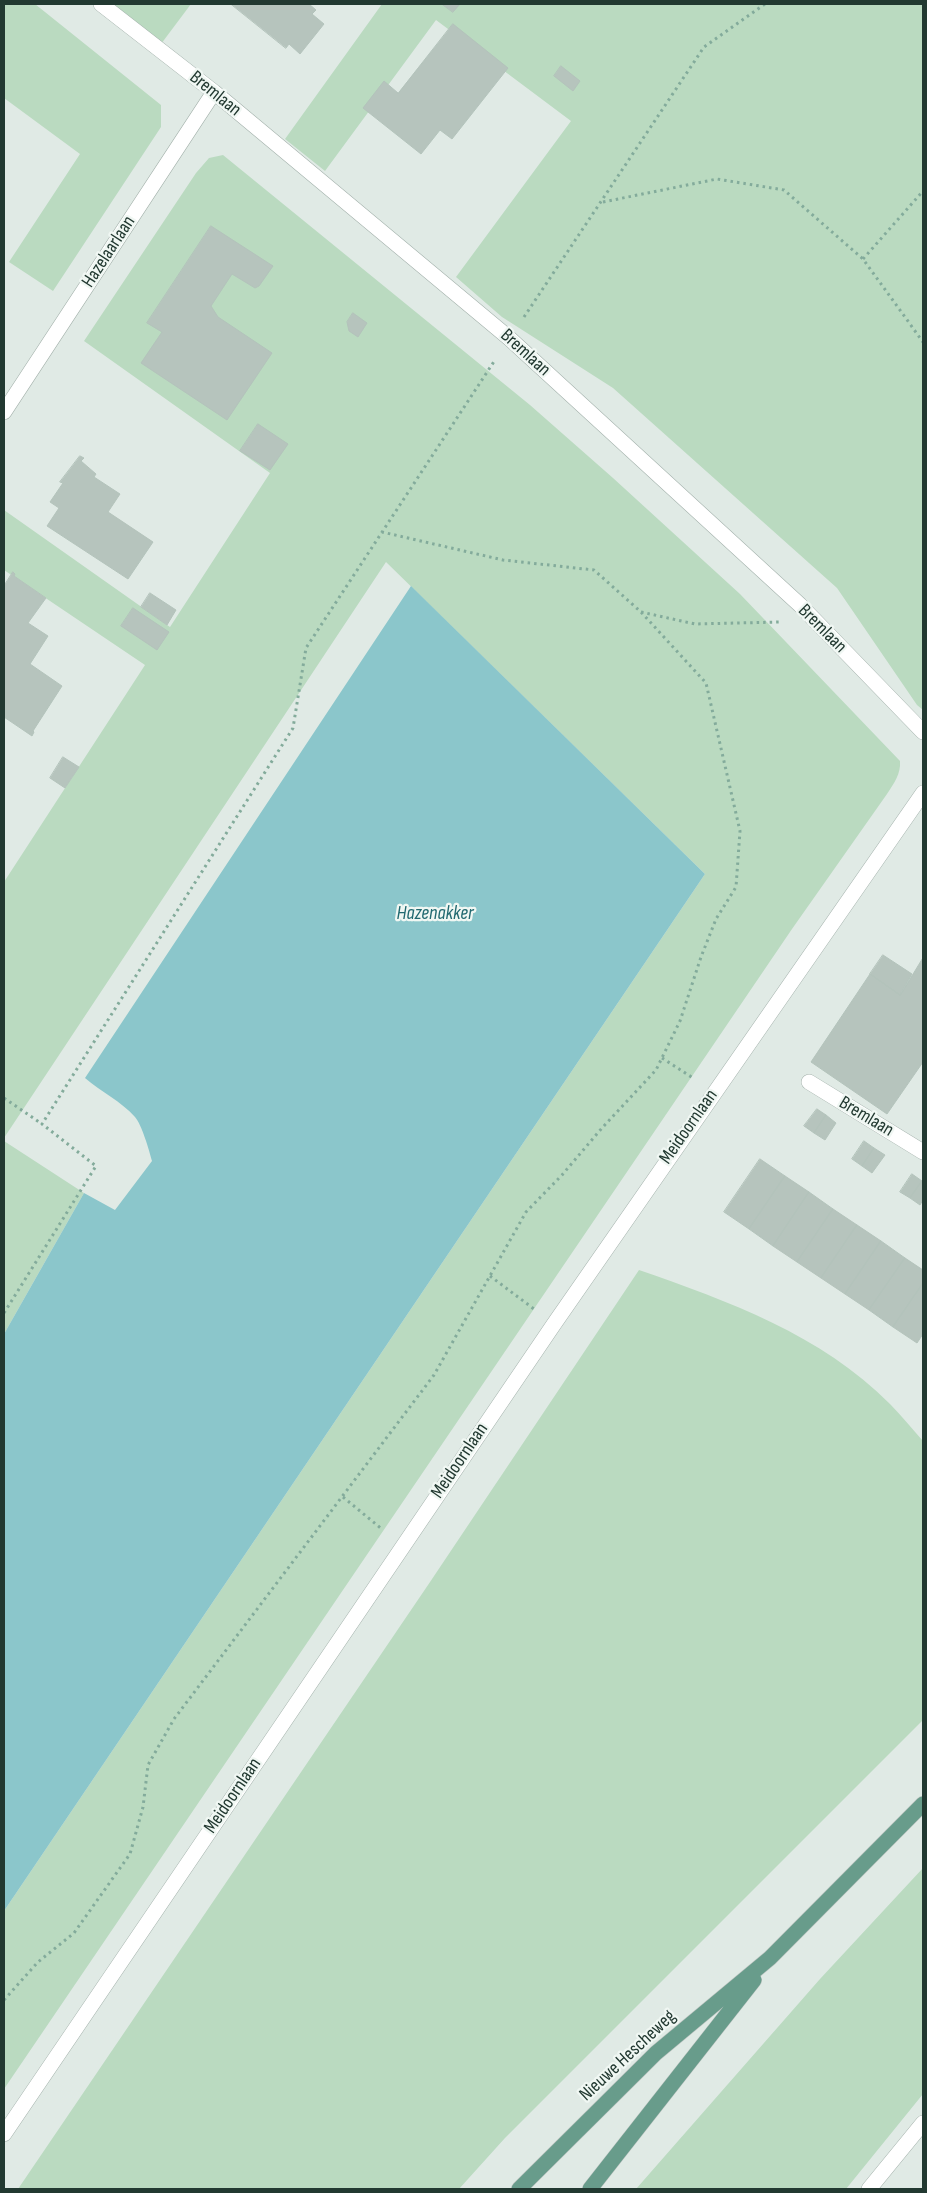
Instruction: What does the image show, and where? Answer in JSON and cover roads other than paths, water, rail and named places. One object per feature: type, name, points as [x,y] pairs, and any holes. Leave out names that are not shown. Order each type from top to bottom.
[{"type":"main road","name":"Nieuwe Hescheweg","points":[[519,2189],[656,2053],[770,1958],[923,1804]]},
{"type":"main road","name":"Nieuwe Hescheweg","points":[[590,2189],[770,1958]]},
{"type":"street","name":"Bremlaan","points":[[102,4],[214,92],[509,338],[814,620],[923,732]]},
{"type":"street","name":"Hazelaarlaan","points":[[4,412],[214,92]]},
{"type":"street","name":"Meidoornlaan","points":[[4,2134],[554,1324],[923,793]]},
{"type":"street","name":"Bremlaan","points":[[809,1082],[923,1152]]},
{"type":"street","points":[[869,2189],[923,2122]]},
{"type":"water","name":"Hazenakker","points":[[411,586],[705,874],[4,1911],[4,1334],[84,1193],[115,1210],[152,1161],[143,1132],[135,1117],[124,1106],[85,1078]]}]
